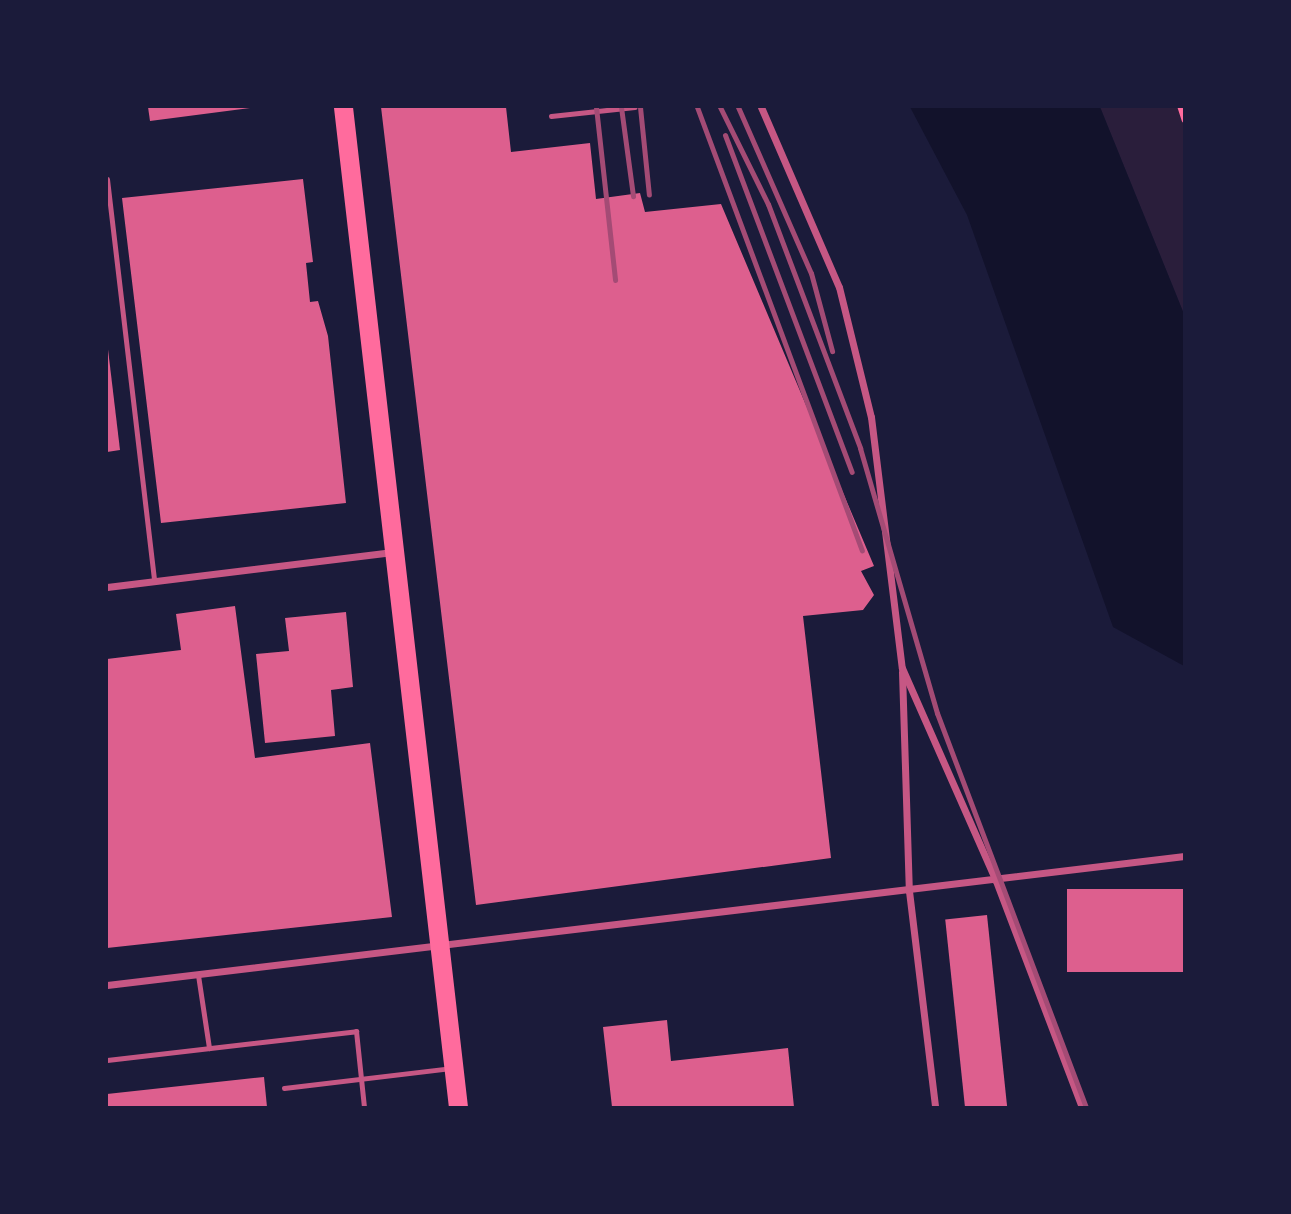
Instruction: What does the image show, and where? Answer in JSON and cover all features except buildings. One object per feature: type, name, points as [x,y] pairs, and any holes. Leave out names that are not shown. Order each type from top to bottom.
[{"type":"highway","points":[[342,107],[458,1107]]},
{"type":"street","points":[[761,107],[839,288],[872,417],[902,667],[909,891],[935,1107]]},
{"type":"street","points":[[107,587],[394,552]]},
{"type":"street","points":[[902,667],[996,881],[1082,1107]]},
{"type":"street","points":[[107,985],[996,881],[1184,856]]},
{"type":"lane","points":[[551,116],[635,107]]},
{"type":"lane","points":[[107,179],[155,581]]},
{"type":"lane","points":[[198,975],[209,1048]]},
{"type":"lane","points":[[107,1059],[356,1031],[364,1107]]},
{"type":"lane","points":[[284,1087],[454,1067]]},
{"type":"path","points":[[1180,107],[1184,119]]},
{"type":"shaded area","points":[[910,107],[1100,107],[1184,314],[1184,666],[1113,627],[967,215]]},
{"type":"shaded area","points":[[1100,107],[1184,107],[1184,314]]},
{"type":"railway","points":[[596,107],[615,280]]},
{"type":"railway","points":[[621,107],[633,196]]},
{"type":"railway","points":[[640,107],[649,195]]},
{"type":"railway","points":[[697,107],[862,550]]},
{"type":"railway","points":[[720,107],[768,204],[860,448],[937,713],[1086,1107]]},
{"type":"railway","points":[[738,107],[811,273],[832,351]]},
{"type":"railway","points":[[725,135],[852,472]]}]
